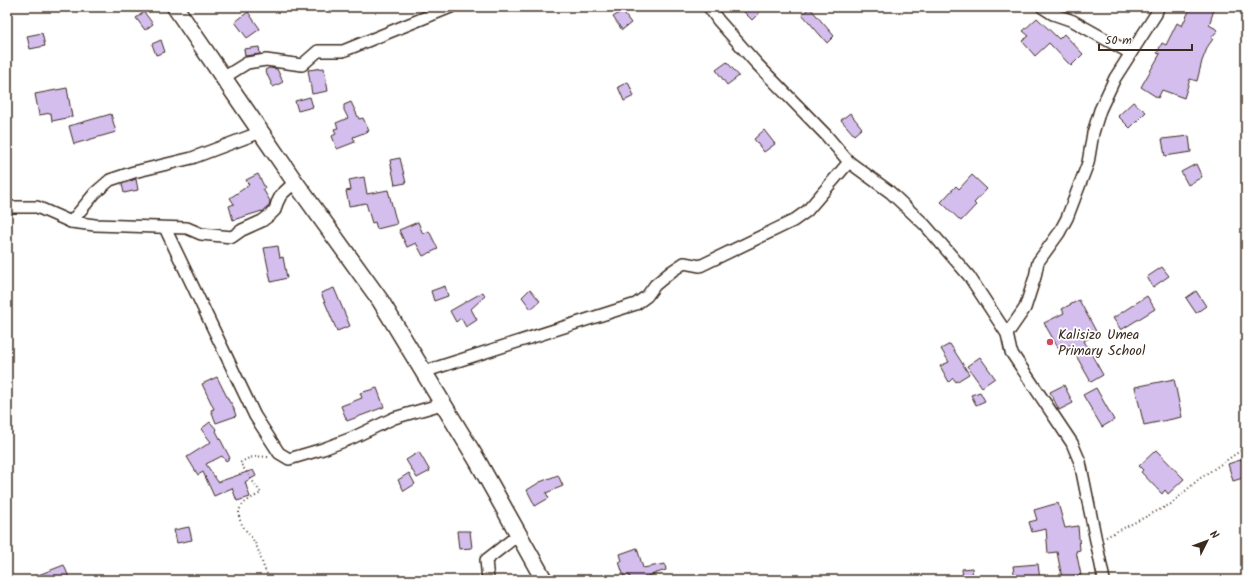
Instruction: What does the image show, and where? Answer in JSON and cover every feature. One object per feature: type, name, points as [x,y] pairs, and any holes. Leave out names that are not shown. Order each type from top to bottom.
[{"type":"street","points":[[175,7],[295,182],[380,300],[477,460],[544,580]]},
{"type":"street","points":[[223,78],[247,63],[266,60],[302,65],[318,51],[344,51],[451,7]]},
{"type":"street","points":[[709,7],[718,20],[756,63],[826,135],[849,162],[890,192],[925,225],[969,276],[1007,334],[1011,352],[1072,443],[1080,462],[1104,580]]},
{"type":"street","points":[[1042,7],[1130,53]]},
{"type":"street","points":[[1007,334],[1025,308],[1038,262],[1059,233],[1067,218],[1088,163],[1093,133],[1100,110],[1115,78],[1156,14],[1158,7]]},
{"type":"street","points":[[71,222],[95,193],[110,180],[134,172],[192,158],[261,132]]},
{"type":"street","points":[[423,372],[636,304],[647,296],[655,285],[684,263],[700,266],[793,221],[807,211],[849,162]]},
{"type":"street","points":[[7,207],[36,207],[71,222],[95,225],[187,228],[201,234],[232,237],[270,215],[275,210],[281,195],[295,182]]},
{"type":"street","points":[[165,228],[255,416],[279,453],[289,459],[323,449],[352,438],[394,418],[442,404]]},
{"type":"street","points":[[488,580],[486,560],[518,535]]},
{"type":"path","points":[[1096,542],[1171,504],[1198,479],[1246,447]]},
{"type":"path","points":[[272,580],[268,577],[255,542],[240,521],[239,512],[242,505],[261,493],[240,463],[247,458],[255,456],[289,459]]},
{"type":"building","points":[[739,7],[755,7],[760,12],[752,20]]},
{"type":"building","points":[[1191,7],[1215,7],[1209,25],[1218,30],[1211,38],[1213,39],[1208,46],[1202,61],[1197,81],[1190,79],[1184,98],[1162,90],[1158,98],[1141,87],[1160,54],[1157,53],[1162,43],[1166,45],[1177,23],[1182,26]]},
{"type":"building","points":[[810,8],[834,36],[827,43],[802,14]]},
{"type":"building","points":[[622,11],[631,23],[622,30],[613,17]]},
{"type":"building","points":[[144,12],[153,24],[145,30],[136,18]]},
{"type":"building","points":[[248,12],[260,29],[247,38],[235,22]]},
{"type":"building","points":[[1037,18],[1059,39],[1064,34],[1083,54],[1071,66],[1049,43],[1035,56],[1022,41],[1029,36],[1023,31]]},
{"type":"building","points":[[42,33],[45,46],[30,49],[27,36]]},
{"type":"building","points":[[161,40],[165,52],[156,55],[152,44]]},
{"type":"building","points":[[259,47],[260,54],[245,56],[244,49]]},
{"type":"building","points":[[727,62],[739,76],[727,85],[716,70]]},
{"type":"building","points":[[269,68],[277,69],[283,82],[273,87],[265,70]]},
{"type":"building","points":[[324,68],[328,91],[312,94],[308,70]]},
{"type":"building","points":[[628,82],[634,96],[624,101],[618,87]]},
{"type":"building","points":[[67,88],[72,117],[52,121],[51,113],[39,115],[35,94]]},
{"type":"building","points":[[310,97],[313,107],[298,111],[295,101]]},
{"type":"building","points":[[351,102],[359,119],[363,118],[369,131],[353,137],[355,142],[337,149],[332,136],[336,134],[334,129],[338,128],[336,123],[348,118],[344,110],[344,105]]},
{"type":"building","points":[[1133,102],[1146,112],[1130,128],[1118,116]]},
{"type":"building","points":[[850,113],[862,128],[854,135],[841,120]]},
{"type":"building","points":[[111,114],[116,132],[74,144],[69,126]]},
{"type":"building","points":[[764,130],[775,144],[764,152],[754,139]]},
{"type":"building","points":[[1189,136],[1191,152],[1165,156],[1162,139]]},
{"type":"building","points":[[400,158],[406,183],[395,185],[390,160]]},
{"type":"building","points":[[1196,164],[1202,177],[1188,185],[1181,172]]},
{"type":"building","points":[[258,174],[265,188],[263,189],[270,201],[269,206],[262,212],[233,220],[229,206],[234,204],[230,198],[249,185],[246,180]]},
{"type":"building","points":[[972,175],[987,189],[974,203],[976,205],[961,221],[941,202],[956,186],[959,189]]},
{"type":"building","points":[[364,177],[367,194],[388,190],[397,224],[377,229],[375,222],[372,223],[366,203],[349,206],[346,191],[351,190],[349,180]]},
{"type":"building","points":[[136,179],[138,190],[124,193],[122,184]]},
{"type":"building","points":[[418,222],[423,234],[429,231],[438,249],[423,256],[416,243],[407,247],[399,230]]},
{"type":"building","points":[[278,246],[280,258],[283,257],[287,278],[271,282],[264,248]]},
{"type":"building","points":[[1162,267],[1169,276],[1153,287],[1147,277]]},
{"type":"building","points":[[445,286],[448,296],[434,301],[431,291]]},
{"type":"building","points":[[334,288],[350,326],[337,331],[321,293]]},
{"type":"building","points":[[530,289],[540,301],[531,309],[522,297]]},
{"type":"building","points":[[1196,291],[1206,306],[1196,313],[1186,298]]},
{"type":"building","points":[[483,292],[485,296],[471,309],[477,320],[466,327],[461,318],[456,322],[450,311]]},
{"type":"building","points":[[1147,296],[1155,309],[1121,330],[1113,318]]},
{"type":"building","points":[[1079,300],[1097,333],[1084,341],[1103,375],[1091,382],[1070,345],[1060,351],[1044,323],[1064,313],[1062,309]]},
{"type":"building","points":[[950,344],[969,374],[956,382],[953,378],[949,382],[940,366],[949,362],[941,349]]},
{"type":"building","points":[[980,357],[995,378],[982,387],[967,366]]},
{"type":"building","points":[[217,377],[230,403],[232,403],[236,416],[216,423],[211,410],[214,409],[202,384]]},
{"type":"building","points":[[1174,379],[1182,417],[1144,425],[1135,387]]},
{"type":"building","points":[[1064,385],[1073,403],[1059,410],[1050,392]]},
{"type":"building","points":[[377,388],[384,407],[347,421],[341,406],[362,398],[360,393]]},
{"type":"building","points":[[1096,388],[1114,420],[1102,427],[1083,395]]},
{"type":"building","points":[[980,392],[985,401],[976,405],[971,395]]},
{"type":"building","points":[[210,422],[217,430],[216,431],[230,458],[226,461],[222,456],[206,464],[218,482],[253,470],[256,476],[245,482],[250,497],[237,501],[232,488],[214,496],[203,472],[198,475],[187,457],[211,442],[201,429]]},
{"type":"building","points":[[1156,450],[1184,479],[1168,494],[1165,490],[1162,494],[1141,472],[1143,470],[1139,466]]},
{"type":"building","points":[[419,452],[430,471],[417,478],[406,460]]},
{"type":"building","points":[[1246,458],[1246,477],[1233,481],[1228,464]]},
{"type":"building","points":[[409,473],[415,484],[404,491],[398,480]]},
{"type":"building","points":[[558,475],[563,486],[546,493],[549,498],[535,506],[527,490],[540,482]]},
{"type":"building","points":[[1058,503],[1065,528],[1078,526],[1080,550],[1076,551],[1081,575],[1062,578],[1057,552],[1048,553],[1046,529],[1032,532],[1029,522],[1037,520],[1034,510]]},
{"type":"building","points":[[189,527],[192,540],[177,543],[174,530]]},
{"type":"building","points":[[457,531],[470,531],[472,548],[459,549]]},
{"type":"building","points":[[637,548],[643,568],[665,564],[666,570],[636,580],[631,580],[629,575],[624,577],[619,562],[622,561],[620,554]]},
{"type":"building","points":[[1038,564],[1040,580],[1015,580],[1013,566]]},
{"type":"building","points":[[64,565],[70,580],[28,580],[28,579]]},
{"type":"building","points":[[972,568],[973,580],[963,580],[962,569]]},
{"type":"place","name":"Kalisizo Umea Primary School","points":[[1050,342]]}]
